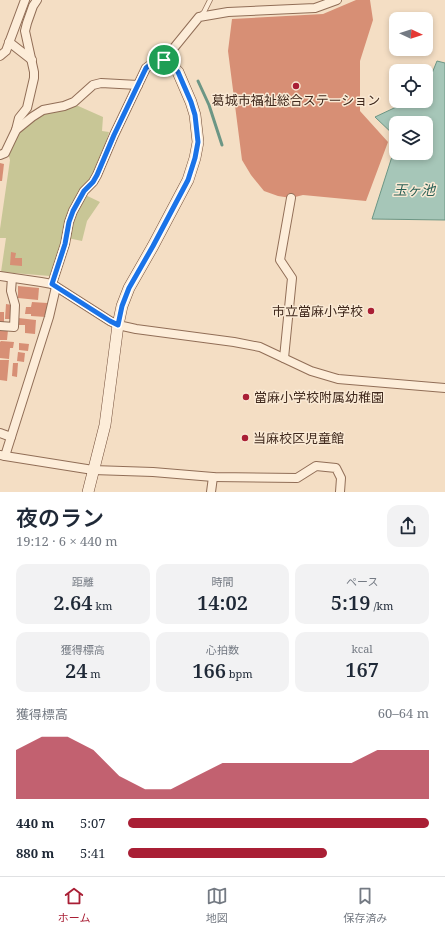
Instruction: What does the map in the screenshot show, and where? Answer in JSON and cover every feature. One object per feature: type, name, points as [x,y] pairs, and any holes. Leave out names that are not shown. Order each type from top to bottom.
[{"type":"street","points":[[0,56],[6,51],[25,0]]},
{"type":"street","points":[[0,155],[5,153],[16,130],[19,118],[27,108],[34,72],[25,31],[33,6],[37,0]]},
{"type":"street","points":[[337,0],[315,8],[228,12],[199,17],[162,58],[146,68],[97,175],[93,182],[84,191],[73,211],[54,286],[49,317],[11,437],[2,456],[93,470],[153,472],[213,477],[297,478],[316,466],[336,468],[341,478],[340,492]]},
{"type":"street","points":[[9,42],[32,60]]},
{"type":"street","points":[[88,492],[105,425],[118,325],[122,306],[129,288],[188,180],[198,142],[195,115],[191,102],[178,72],[162,58]]},
{"type":"street","points":[[16,130],[43,110],[64,106],[74,102],[92,85],[101,83],[138,85]]},
{"type":"street","points":[[284,358],[292,278],[280,260],[291,198]]},
{"type":"street","points":[[0,276],[41,282],[54,286],[118,325],[260,347],[311,371],[338,379],[445,388]]},
{"type":"street","points":[[0,326],[14,327],[15,302],[11,291],[12,278]]},
{"type":"street","points":[[0,433],[11,437]]},
{"type":"street","points":[[211,492],[213,477]]},
{"type":"lane","points":[[199,17],[204,12],[210,0]]},
{"type":"shaded area","points":[[76,105],[103,117],[102,131],[109,132],[101,160],[89,180],[79,192],[100,202],[87,221],[82,241],[63,237],[50,276],[1,272],[6,238],[0,238],[0,229],[10,160],[8,153],[18,132],[45,112]]},
{"type":"water","name":"玉ヶ池","points":[[437,61],[445,63],[445,220],[372,219],[391,160],[433,160],[433,116],[389,116],[389,130],[375,117],[394,108],[433,108],[433,71]]},
{"type":"building","name":"葛城市福祉総合ステーション","points":[[356,0],[370,0],[373,20],[360,61],[360,111],[388,142],[366,201],[303,195],[291,198],[278,196],[264,191],[251,175],[242,160],[228,51],[232,19],[323,14]]},
{"type":"building","points":[[0,163],[4,164],[2,181],[0,181]]},
{"type":"building","points":[[11,252],[16,253],[15,258],[22,258],[22,266],[10,265]]},
{"type":"building","points":[[18,286],[39,288],[38,300],[18,298]]},
{"type":"building","points":[[32,302],[47,303],[46,317],[25,314],[26,307],[31,307]]},
{"type":"building","points":[[6,304],[12,305],[11,319],[5,319]]},
{"type":"building","points":[[0,312],[4,312],[4,322],[0,322]]},
{"type":"building","points":[[18,318],[36,320],[35,334],[25,333],[25,325],[18,325]]},
{"type":"building","points":[[0,330],[8,330],[7,340],[0,340]]},
{"type":"building","points":[[1,341],[14,342],[13,348],[10,348],[9,359],[0,358]]},
{"type":"building","points":[[19,343],[29,344],[28,351],[19,350]]},
{"type":"building","points":[[18,352],[25,353],[24,362],[17,361]]},
{"type":"building","points":[[0,360],[9,360],[7,381],[0,380]]},
{"type":"building","points":[[13,363],[18,363],[17,377],[12,376]]},
{"type":"waterway","points":[[198,81],[209,105],[222,145]]},
{"type":"place","name":"葛城市福祉総合ステーション","points":[[296,86]]},
{"type":"place","name":"市立當麻小学校","points":[[371,311]]},
{"type":"place","name":"當麻小学校附属幼稚園","points":[[246,397]]},
{"type":"place","name":"当麻校区児童館","points":[[245,438]]},
{"type":"route","points":[[160,57],[164,60],[178,72],[191,102],[195,115],[198,142],[188,180],[129,288],[122,306],[118,325],[52,284],[65,244],[69,222],[73,211],[84,191],[93,182],[97,175],[146,68],[160,57]]}]
